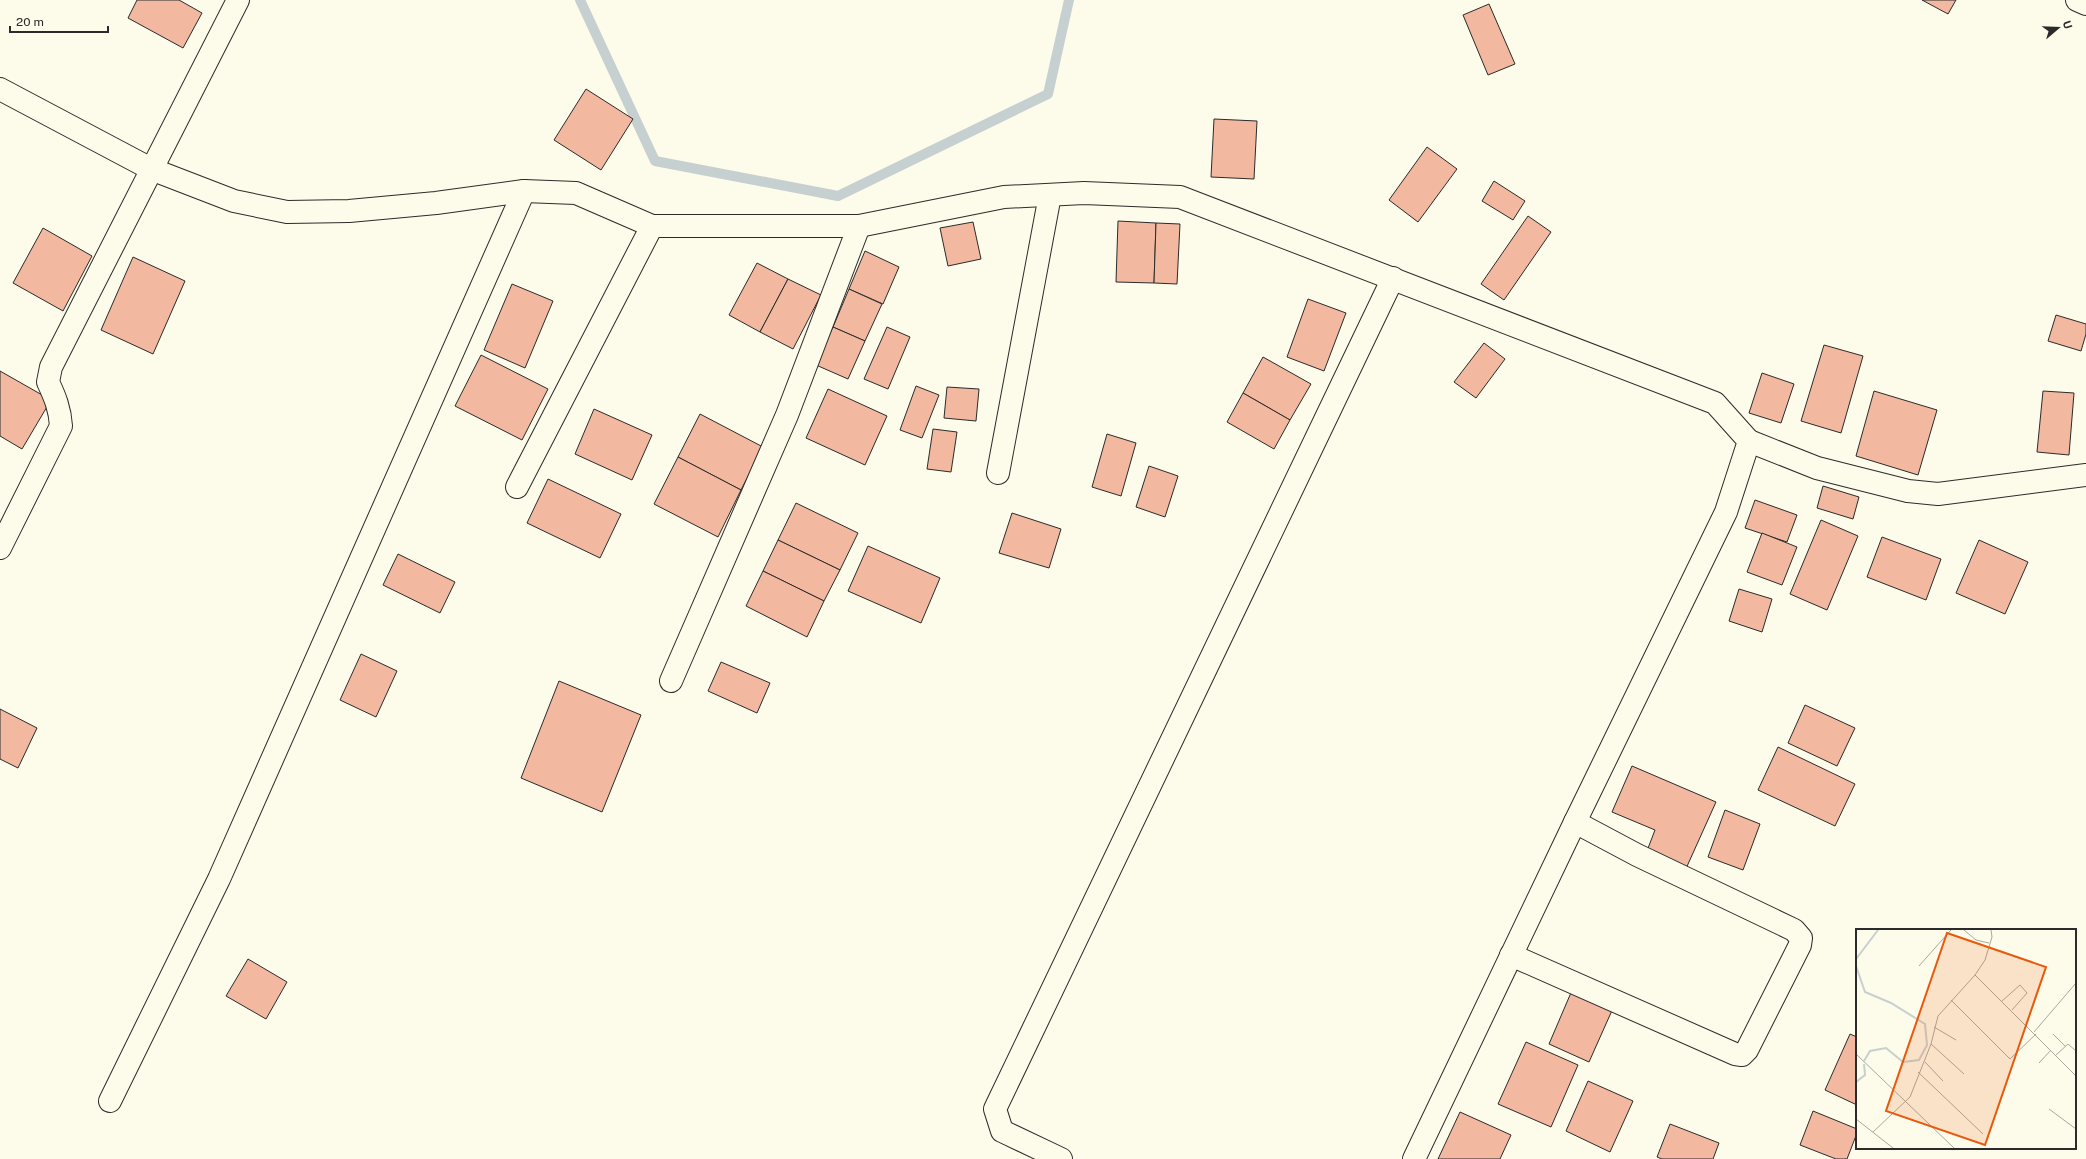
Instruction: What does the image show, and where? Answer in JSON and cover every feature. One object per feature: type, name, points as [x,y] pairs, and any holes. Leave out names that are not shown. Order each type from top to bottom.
[{"type":"street","points":[[0,548],[61,426],[60,412],[56,398],[48,382],[51,367],[238,0]]},
{"type":"street","points":[[2077,0],[2086,4]]},
{"type":"street","points":[[0,89],[151,169],[234,201],[288,212],[349,211],[436,203],[524,191],[576,193],[652,226],[860,226],[1004,197],[1084,193],[1180,197],[1715,403],[1749,441],[1817,468],[1908,491],[1938,494],[2086,475]]},
{"type":"street","points":[[110,1101],[219,879],[524,191]]},
{"type":"street","points":[[998,473],[1050,195]]},
{"type":"street","points":[[517,486],[652,226]]},
{"type":"street","points":[[671,681],[787,415],[860,226]]},
{"type":"street","points":[[1061,1159],[1002,1131],[995,1109],[1393,278]]},
{"type":"street","points":[[1414,1159],[1575,822],[1726,512],[1749,441]]},
{"type":"street","points":[[1511,955],[1735,1054],[1742,1055],[1747,1050],[1800,944],[1801,938],[1794,930],[1637,855],[1575,822]]},
{"type":"building","points":[[137,0],[179,0],[202,13],[183,48],[128,18]]},
{"type":"building","points":[[1922,0],[1956,0],[1948,14]]},
{"type":"building","points":[[1489,4],[1515,64],[1488,75],[1463,15]]},
{"type":"building","points":[[586,89],[633,119],[601,170],[554,140]]},
{"type":"building","points":[[1214,119],[1257,121],[1254,179],[1211,177]]},
{"type":"building","points":[[1427,147],[1457,169],[1418,222],[1389,200]]},
{"type":"building","points":[[1494,181],[1525,201],[1513,220],[1482,201]]},
{"type":"building","points":[[1528,216],[1551,232],[1504,300],[1481,284]]},
{"type":"building","points":[[1118,221],[1156,223],[1154,283],[1116,282]]},
{"type":"building","points":[[973,222],[981,259],[948,266],[940,228]]},
{"type":"building","points":[[1156,223],[1180,224],[1177,284],[1154,283]]},
{"type":"building","points":[[43,228],[92,256],[63,311],[13,283]]},
{"type":"building","points":[[865,251],[899,267],[883,304],[849,289]]},
{"type":"building","points":[[133,257],[185,281],[153,354],[101,330]]},
{"type":"building","points":[[757,263],[788,279],[760,332],[729,315]]},
{"type":"building","points":[[788,279],[821,295],[793,349],[760,332]]},
{"type":"building","points":[[512,284],[553,301],[525,368],[484,350]]},
{"type":"building","points":[[849,289],[882,304],[865,341],[833,327]]},
{"type":"building","points":[[1308,299],[1346,313],[1324,371],[1287,357]]},
{"type":"building","points":[[2056,315],[2086,324],[2086,334],[2081,351],[2048,341]]},
{"type":"building","points":[[833,327],[865,341],[848,379],[816,365]]},
{"type":"building","points":[[887,327],[910,337],[888,389],[864,379]]},
{"type":"building","points":[[1484,343],[1505,359],[1476,398],[1454,382]]},
{"type":"building","points":[[1824,345],[1863,356],[1841,433],[1801,421]]},
{"type":"building","points":[[481,355],[548,389],[522,440],[455,406]]},
{"type":"building","points":[[1263,357],[1311,384],[1290,420],[1243,393]]},
{"type":"building","points":[[0,371],[51,400],[22,449],[0,436]]},
{"type":"building","points":[[1762,373],[1794,384],[1781,423],[1749,413]]},
{"type":"building","points":[[916,386],[939,395],[922,438],[900,430]]},
{"type":"building","points":[[947,387],[979,389],[976,421],[944,418]]},
{"type":"building","points":[[828,389],[887,416],[865,465],[806,438]]},
{"type":"building","points":[[1874,391],[1937,410],[1918,475],[1856,456]]},
{"type":"building","points":[[2043,391],[2074,393],[2069,455],[2037,452]]},
{"type":"building","points":[[1243,393],[1290,420],[1274,449],[1227,422]]},
{"type":"building","points":[[594,409],[652,435],[632,480],[575,454]]},
{"type":"building","points":[[700,414],[763,447],[741,490],[678,457]]},
{"type":"building","points":[[933,429],[957,432],[951,472],[927,469]]},
{"type":"building","points":[[1107,434],[1136,443],[1121,496],[1092,487]]},
{"type":"building","points":[[678,457],[741,490],[718,537],[654,504]]},
{"type":"building","points":[[1149,466],[1178,476],[1165,517],[1136,507]]},
{"type":"building","points":[[548,479],[621,514],[600,558],[527,523]]},
{"type":"building","points":[[1823,486],[1859,497],[1853,519],[1817,508]]},
{"type":"building","points":[[1755,500],[1797,515],[1787,542],[1745,528]]},
{"type":"building","points":[[796,503],[858,533],[840,570],[778,540]]},
{"type":"building","points":[[1012,513],[1061,529],[1049,568],[999,553]]},
{"type":"building","points":[[1821,520],[1858,536],[1827,610],[1790,594]]},
{"type":"building","points":[[1762,533],[1797,547],[1782,585],[1747,572]]},
{"type":"building","points":[[1882,537],[1941,559],[1926,600],[1867,577]]},
{"type":"building","points":[[778,540],[840,570],[824,601],[763,571]]},
{"type":"building","points":[[1979,540],[2028,562],[2005,614],[1956,593]]},
{"type":"building","points":[[868,546],[940,578],[921,623],[848,591]]},
{"type":"building","points":[[398,554],[455,582],[440,613],[383,585]]},
{"type":"building","points":[[763,571],[824,601],[807,637],[746,606]]},
{"type":"building","points":[[1739,589],[1772,599],[1762,632],[1729,621]]},
{"type":"building","points":[[361,654],[397,671],[376,717],[340,700]]},
{"type":"building","points":[[721,662],[770,683],[757,713],[708,691]]},
{"type":"building","points":[[559,681],[641,715],[602,812],[521,778]]},
{"type":"building","points":[[1805,705],[1855,728],[1837,766],[1788,743]]},
{"type":"building","points":[[0,709],[37,728],[18,768],[0,759]]},
{"type":"building","points":[[1778,747],[1855,784],[1835,826],[1758,790]]},
{"type":"building","points":[[1632,766],[1716,802],[1684,873],[1645,856],[1655,830],[1612,812]]},
{"type":"building","points":[[1725,810],[1760,824],[1743,870],[1708,857]]},
{"type":"building","points":[[248,959],[287,982],[266,1019],[226,996]]},
{"type":"building","points":[[1573,988],[1614,1006],[1589,1062],[1549,1044]]},
{"type":"building","points":[[1850,1034],[1856,1037],[1856,1105],[1825,1090]]},
{"type":"building","points":[[1526,1042],[1578,1065],[1551,1127],[1498,1104]]},
{"type":"building","points":[[1588,1081],[1633,1101],[1610,1152],[1566,1131]]},
{"type":"building","points":[[1813,1111],[1856,1129],[1856,1136],[1847,1159],[1836,1159],[1800,1145]]},
{"type":"building","points":[[1460,1112],[1511,1135],[1500,1159],[1438,1159]]},
{"type":"building","points":[[1670,1124],[1719,1143],[1713,1159],[1662,1159],[1657,1157]]},
{"type":"waterway","points":[[580,0],[655,161],[838,196],[1048,94],[1069,0]]}]
